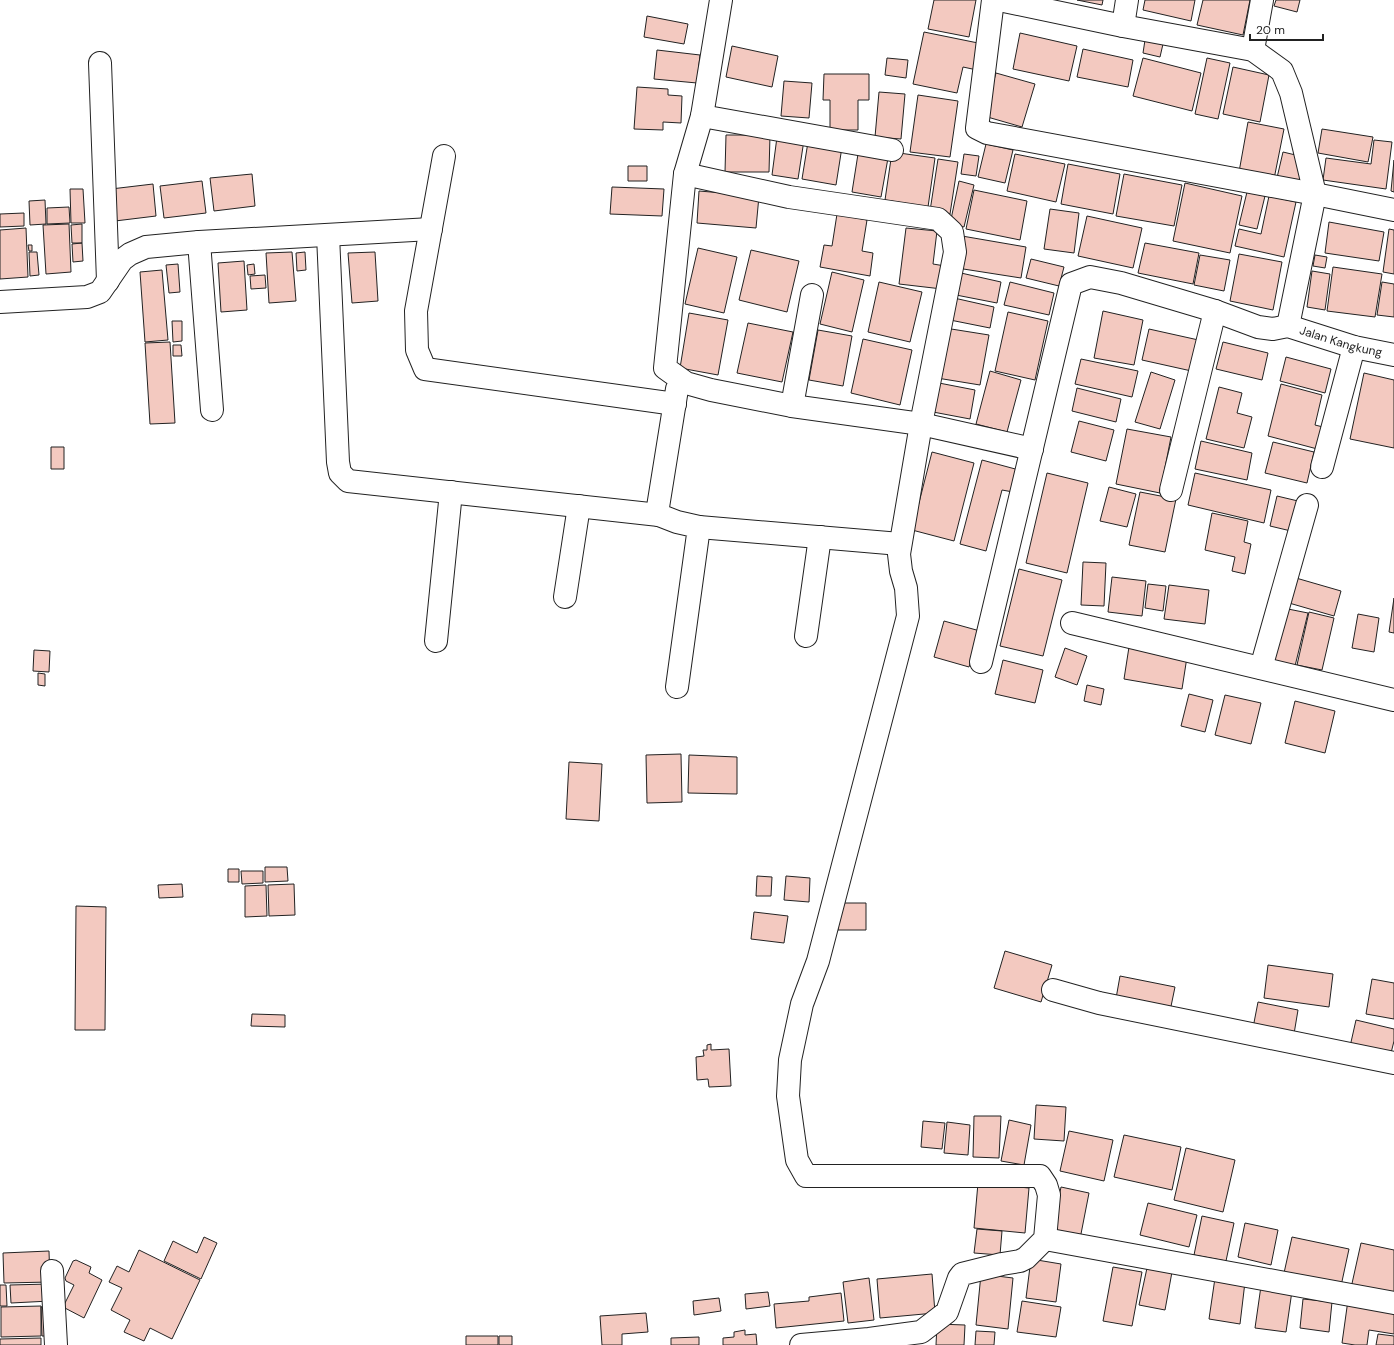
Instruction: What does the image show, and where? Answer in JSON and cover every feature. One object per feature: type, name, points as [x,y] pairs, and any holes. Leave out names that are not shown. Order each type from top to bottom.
[{"type":"street","points":[[721,0],[702,116],[685,174],[665,368],[686,383],[711,390],[792,406],[921,424],[1032,449]]},
{"type":"street","points":[[993,0],[977,128],[987,133],[1394,210]]},
{"type":"street","points":[[981,662],[1071,284],[1090,277],[1121,283],[1258,327],[1273,329],[1288,326],[1314,194],[1291,94],[1282,71],[1253,50],[1123,26],[999,0]]},
{"type":"street","points":[[1123,26],[1127,0]]},
{"type":"street","points":[[1253,50],[1262,0]]},
{"type":"street","points":[[100,63],[108,281]]},
{"type":"street","points":[[702,116],[892,150]]},
{"type":"street","points":[[444,156],[416,312],[417,350],[426,369],[675,404]]},
{"type":"street","points":[[685,174],[789,197],[938,219],[952,232],[955,252],[921,424],[900,544],[899,554],[901,571],[906,588],[908,616],[906,629],[818,961],[802,1004],[790,1060],[788,1096],[797,1160],[806,1176],[1040,1176],[1046,1185],[1049,1195],[1045,1239],[1026,1258],[1020,1261],[962,1274],[959,1278],[947,1312],[921,1332],[870,1342],[801,1345]]},
{"type":"street","points":[[0,302],[87,297],[100,292],[122,260],[130,254],[146,247],[199,242],[431,229]]},
{"type":"street","points":[[328,235],[338,462],[340,473],[348,481],[659,515],[677,522],[699,527],[900,544]]},
{"type":"street","points":[[199,242],[212,410]]},
{"type":"street","points":[[792,406],[812,295]]},
{"type":"street","points":[[1171,490],[1215,312]]},
{"type":"street","name":"Jalan Kangkung","points":[[1288,326],[1354,346],[1394,355]]},
{"type":"street","points":[[1322,467],[1354,346]]},
{"type":"street","points":[[659,515],[658,507],[679,378]]},
{"type":"street","points":[[436,641],[451,492]]},
{"type":"street","points":[[1261,668],[1307,505]]},
{"type":"street","points":[[565,597],[579,506]]},
{"type":"street","points":[[677,687],[699,527]]},
{"type":"street","points":[[806,636],[820,537]]},
{"type":"street","points":[[1072,623],[1394,700]]},
{"type":"street","points":[[1054,990],[1099,1003],[1394,1062]]},
{"type":"street","points":[[1045,1239],[1394,1303]]},
{"type":"street","points":[[52,1271],[56,1345]]},
{"type":"building","points":[[934,0],[976,0],[969,37],[928,29]]},
{"type":"building","points":[[1077,0],[1103,0],[1102,5]]},
{"type":"building","points":[[1145,0],[1195,0],[1191,21],[1143,10]]},
{"type":"building","points":[[1203,0],[1250,0],[1243,35],[1197,25]]},
{"type":"building","points":[[1276,0],[1300,0],[1297,12],[1274,6]]},
{"type":"building","points":[[647,16],[688,24],[684,44],[644,37]]},
{"type":"building","points":[[924,32],[983,44],[977,70],[963,67],[957,93],[913,84]]},
{"type":"building","points":[[1020,33],[1077,46],[1069,81],[1013,69]]},
{"type":"building","points":[[1145,40],[1163,44],[1160,57],[1143,53]]},
{"type":"building","points":[[732,46],[778,56],[772,87],[726,77]]},
{"type":"building","points":[[1083,49],[1133,60],[1128,87],[1077,77]]},
{"type":"building","points":[[657,50],[700,55],[697,83],[654,79]]},
{"type":"building","points":[[887,58],[908,60],[906,78],[885,75]]},
{"type":"building","points":[[1143,58],[1201,73],[1192,111],[1133,96]]},
{"type":"building","points":[[1207,58],[1230,63],[1218,119],[1195,114]]},
{"type":"building","points":[[1233,67],[1269,75],[1260,122],[1223,114]]},
{"type":"building","points":[[996,73],[1035,84],[1022,127],[984,116]]},
{"type":"building","points":[[824,74],[869,74],[869,100],[858,100],[858,130],[830,130],[830,100],[823,100]]},
{"type":"building","points":[[784,81],[812,83],[809,118],[781,116]]},
{"type":"building","points":[[637,87],[668,89],[668,95],[682,96],[681,123],[663,122],[663,130],[634,129]]},
{"type":"building","points":[[879,92],[905,94],[901,139],[875,137]]},
{"type":"building","points":[[918,95],[958,101],[950,157],[910,152]]},
{"type":"building","points":[[1248,122],[1284,129],[1274,179],[1239,172]]},
{"type":"building","points":[[1322,129],[1373,137],[1368,162],[1318,153]]},
{"type":"building","points":[[726,135],[770,135],[769,172],[725,172]]},
{"type":"building","points":[[777,137],[804,140],[798,179],[772,175]]},
{"type":"building","points":[[1374,140],[1392,142],[1386,189],[1323,180],[1326,158],[1371,164]]},
{"type":"building","points":[[808,142],[842,147],[836,185],[802,179]]},
{"type":"building","points":[[986,144],[1013,150],[1005,183],[978,177]]},
{"type":"building","points":[[892,152],[935,158],[928,207],[885,200]]},
{"type":"building","points":[[1283,152],[1304,157],[1298,187],[1276,182]]},
{"type":"building","points":[[858,154],[888,158],[881,197],[852,192]]},
{"type":"building","points":[[964,154],[979,156],[976,176],[961,174]]},
{"type":"building","points":[[1015,154],[1065,164],[1056,202],[1007,191]]},
{"type":"building","points":[[938,159],[958,162],[950,214],[930,211]]},
{"type":"building","points":[[1394,160],[1394,192],[1391,191]]},
{"type":"building","points":[[1068,164],[1120,174],[1113,214],[1061,204]]},
{"type":"building","points":[[628,166],[647,166],[647,181],[628,181]]},
{"type":"building","points":[[252,174],[255,206],[214,211],[210,178]]},
{"type":"building","points":[[1124,174],[1182,185],[1174,226],[1116,216]]},
{"type":"building","points":[[202,181],[206,213],[164,218],[160,186]]},
{"type":"building","points":[[959,181],[974,185],[964,227],[950,224]]},
{"type":"building","points":[[1185,183],[1242,196],[1230,253],[1173,241]]},
{"type":"building","points":[[153,184],[156,216],[115,221],[111,189]]},
{"type":"building","points":[[612,187],[664,189],[662,216],[610,214]]},
{"type":"building","points":[[70,189],[83,189],[85,223],[71,223]]},
{"type":"building","points":[[974,190],[1027,201],[1020,240],[966,229]]},
{"type":"building","points":[[699,191],[759,196],[756,228],[697,223]]},
{"type":"building","points":[[1247,192],[1265,196],[1257,229],[1239,225]]},
{"type":"building","points":[[1269,196],[1296,202],[1284,257],[1235,246],[1239,229],[1261,234]]},
{"type":"building","points":[[45,200],[46,224],[30,225],[29,201]]},
{"type":"building","points":[[69,207],[70,223],[47,224],[47,208]]},
{"type":"building","points":[[1050,209],[1079,213],[1074,253],[1044,249]]},
{"type":"building","points":[[24,213],[24,226],[0,227],[0,214]]},
{"type":"building","points":[[837,214],[867,220],[862,251],[873,253],[870,276],[820,267],[824,245],[832,246]]},
{"type":"building","points":[[1087,216],[1142,228],[1133,268],[1078,256]]},
{"type":"building","points":[[1329,222],[1384,232],[1379,261],[1325,253]]},
{"type":"building","points":[[69,224],[71,272],[46,274],[43,225]]},
{"type":"building","points":[[82,224],[82,243],[72,243],[71,225]]},
{"type":"building","points":[[26,228],[28,277],[0,279],[0,230]]},
{"type":"building","points":[[906,228],[937,231],[933,264],[945,266],[942,289],[899,284]]},
{"type":"building","points":[[1389,229],[1394,230],[1394,274],[1383,272]]},
{"type":"building","points":[[962,236],[1026,247],[1021,278],[957,268]]},
{"type":"building","points":[[82,243],[83,261],[73,262],[72,244]]},
{"type":"building","points":[[1145,243],[1199,253],[1193,284],[1138,273]]},
{"type":"building","points":[[28,245],[32,245],[32,251],[29,251]]},
{"type":"building","points":[[698,248],[737,257],[724,313],[685,304]]},
{"type":"building","points":[[751,250],[799,261],[787,312],[739,300]]},
{"type":"building","points":[[29,252],[37,252],[39,275],[30,276]]},
{"type":"building","points":[[292,252],[296,301],[269,303],[266,253]]},
{"type":"building","points":[[305,252],[306,270],[297,271],[296,253]]},
{"type":"building","points":[[375,252],[378,301],[352,303],[348,253]]},
{"type":"building","points":[[1239,254],[1282,262],[1273,310],[1230,301]]},
{"type":"building","points":[[1200,255],[1230,260],[1224,291],[1194,285]]},
{"type":"building","points":[[1315,255],[1327,257],[1325,268],[1313,266]]},
{"type":"building","points":[[1031,259],[1064,267],[1059,286],[1026,278]]},
{"type":"building","points":[[244,261],[247,310],[221,312],[218,263]]},
{"type":"building","points":[[178,264],[180,292],[169,293],[166,265]]},
{"type":"building","points":[[254,264],[255,274],[248,275],[247,265]]},
{"type":"building","points":[[1333,267],[1382,274],[1375,317],[1327,311]]},
{"type":"building","points":[[162,270],[168,340],[145,342],[140,272]]},
{"type":"building","points":[[1312,271],[1330,274],[1325,310],[1307,307]]},
{"type":"building","points":[[832,272],[864,280],[852,332],[820,324]]},
{"type":"building","points":[[961,273],[1001,282],[997,303],[956,295]]},
{"type":"building","points":[[265,275],[266,288],[251,289],[250,276]]},
{"type":"building","points":[[879,282],[922,292],[910,342],[868,332]]},
{"type":"building","points":[[1010,282],[1054,293],[1049,315],[1004,305]]},
{"type":"building","points":[[1382,282],[1394,284],[1394,317],[1377,315]]},
{"type":"building","points":[[954,298],[994,307],[990,328],[950,320]]},
{"type":"building","points":[[1103,311],[1143,320],[1134,365],[1094,358]]},
{"type":"building","points":[[1008,312],[1048,321],[1035,380],[995,371]]},
{"type":"building","points":[[689,313],[728,320],[718,375],[680,368]]},
{"type":"building","points":[[172,321],[182,321],[182,341],[173,342]]},
{"type":"building","points":[[748,323],[793,332],[782,382],[737,373]]},
{"type":"building","points":[[945,328],[989,335],[980,385],[937,378]]},
{"type":"building","points":[[1149,329],[1203,341],[1196,372],[1142,360]]},
{"type":"building","points":[[818,330],[852,336],[843,386],[809,380]]},
{"type":"building","points":[[863,339],[912,350],[900,405],[851,393]]},
{"type":"building","points":[[170,342],[175,423],[150,424],[145,343]]},
{"type":"building","points":[[1223,342],[1268,353],[1262,380],[1216,369]]},
{"type":"building","points":[[173,345],[181,345],[182,356],[173,356]]},
{"type":"building","points":[[1286,357],[1331,369],[1325,393],[1280,381]]},
{"type":"building","points":[[1081,359],[1138,371],[1132,397],[1075,384]]},
{"type":"building","points":[[990,371],[1021,380],[1007,432],[976,424]]},
{"type":"building","points":[[1151,372],[1175,380],[1160,429],[1135,422]]},
{"type":"building","points":[[1364,373],[1394,380],[1394,448],[1350,439]]},
{"type":"building","points":[[939,383],[975,390],[970,419],[933,412]]},
{"type":"building","points":[[1281,384],[1322,395],[1315,425],[1331,429],[1325,451],[1268,436]]},
{"type":"building","points":[[1219,387],[1242,393],[1237,413],[1252,417],[1244,448],[1206,439]]},
{"type":"building","points":[[1077,388],[1121,399],[1116,422],[1072,411]]},
{"type":"building","points":[[1079,421],[1114,430],[1106,461],[1071,452]]},
{"type":"building","points":[[1127,429],[1171,437],[1160,493],[1116,484]]},
{"type":"building","points":[[1201,441],[1252,453],[1247,480],[1195,469]]},
{"type":"building","points":[[1273,442],[1314,452],[1307,483],[1265,473]]},
{"type":"building","points":[[51,447],[64,447],[64,469],[51,469]]},
{"type":"building","points":[[932,452],[974,463],[954,541],[912,530]]},
{"type":"building","points":[[982,460],[1019,470],[1013,492],[1002,490],[986,551],[960,544]]},
{"type":"building","points":[[1047,473],[1088,483],[1067,573],[1026,563]]},
{"type":"building","points":[[1195,473],[1271,490],[1264,523],[1188,505]]},
{"type":"building","points":[[1109,487],[1136,494],[1127,527],[1100,521]]},
{"type":"building","points":[[1140,492],[1176,499],[1165,552],[1129,545]]},
{"type":"building","points":[[1277,496],[1298,501],[1291,531],[1270,526]]},
{"type":"building","points":[[1212,513],[1248,521],[1244,542],[1251,544],[1245,574],[1232,571],[1235,557],[1205,550]]},
{"type":"building","points":[[1083,562],[1106,563],[1104,606],[1081,605]]},
{"type":"building","points":[[1019,569],[1062,580],[1043,656],[1000,646]]},
{"type":"building","points":[[1112,577],[1146,581],[1142,616],[1108,612]]},
{"type":"building","points":[[1296,578],[1341,591],[1334,616],[1289,603]]},
{"type":"building","points":[[1148,584],[1166,586],[1163,611],[1145,608]]},
{"type":"building","points":[[1169,585],[1209,590],[1205,624],[1164,619]]},
{"type":"building","points":[[1394,598],[1394,633],[1389,632]]},
{"type":"building","points":[[1283,608],[1308,613],[1295,666],[1271,660]]},
{"type":"building","points":[[1309,612],[1334,618],[1322,670],[1297,665]]},
{"type":"building","points":[[1358,614],[1379,618],[1374,652],[1352,648]]},
{"type":"building","points":[[944,621],[980,631],[969,667],[934,657]]},
{"type":"building","points":[[1129,647],[1187,657],[1182,689],[1124,679]]},
{"type":"building","points":[[1065,648],[1087,656],[1077,685],[1055,677]]},
{"type":"building","points":[[34,650],[50,651],[49,672],[33,671]]},
{"type":"building","points":[[1003,660],[1043,670],[1035,703],[995,694]]},
{"type":"building","points":[[38,673],[45,674],[45,686],[38,685]]},
{"type":"building","points":[[1087,685],[1104,689],[1101,705],[1084,701]]},
{"type":"building","points":[[1189,694],[1213,700],[1205,732],[1181,726]]},
{"type":"building","points":[[1225,695],[1261,703],[1251,744],[1215,735]]},
{"type":"building","points":[[1295,701],[1335,711],[1325,753],[1285,743]]},
{"type":"building","points":[[681,754],[682,802],[647,803],[646,755]]},
{"type":"building","points":[[689,755],[737,757],[737,794],[688,793]]},
{"type":"building","points":[[569,762],[602,764],[599,821],[566,819]]},
{"type":"building","points":[[265,867],[287,867],[288,881],[265,882]]},
{"type":"building","points":[[228,869],[239,869],[239,882],[228,882]]},
{"type":"building","points":[[241,871],[263,871],[263,883],[242,884]]},
{"type":"building","points":[[757,876],[772,877],[771,896],[756,896]]},
{"type":"building","points":[[786,876],[810,878],[809,902],[784,900]]},
{"type":"building","points":[[182,884],[183,897],[159,898],[158,885]]},
{"type":"building","points":[[294,884],[295,915],[269,916],[268,885]]},
{"type":"building","points":[[266,885],[267,916],[245,917],[245,886]]},
{"type":"building","points":[[838,903],[866,903],[866,930],[838,930]]},
{"type":"building","points":[[76,906],[106,907],[105,1030],[75,1030]]},
{"type":"building","points":[[754,912],[788,916],[784,943],[751,939]]},
{"type":"building","points":[[1005,951],[1052,965],[1041,1002],[994,988]]},
{"type":"building","points":[[1268,965],[1333,974],[1329,1007],[1264,998]]},
{"type":"building","points":[[1120,976],[1175,987],[1169,1016],[1115,1004]]},
{"type":"building","points":[[1372,979],[1394,983],[1394,1019],[1366,1014]]},
{"type":"building","points":[[1258,1002],[1298,1010],[1293,1040],[1252,1033]]},
{"type":"building","points":[[252,1014],[285,1015],[285,1027],[251,1026]]},
{"type":"building","points":[[1356,1020],[1394,1029],[1394,1041],[1389,1061],[1349,1051]]},
{"type":"building","points":[[711,1044],[711,1050],[729,1049],[731,1086],[709,1087],[708,1079],[697,1080],[696,1057],[704,1056],[703,1050],[707,1050],[707,1045]]},
{"type":"building","points":[[1036,1105],[1066,1107],[1064,1141],[1034,1139]]},
{"type":"building","points":[[974,1116],[1001,1116],[999,1158],[973,1157]]},
{"type":"building","points":[[1009,1120],[1031,1125],[1024,1165],[1001,1161]]},
{"type":"building","points":[[923,1121],[945,1123],[942,1149],[921,1147]]},
{"type":"building","points":[[947,1122],[970,1125],[968,1155],[944,1153]]},
{"type":"building","points":[[1069,1131],[1113,1140],[1104,1181],[1060,1171]]},
{"type":"building","points":[[1124,1135],[1181,1147],[1172,1190],[1114,1177]]},
{"type":"building","points":[[1186,1148],[1235,1160],[1223,1212],[1174,1200]]},
{"type":"building","points":[[978,1183],[1029,1188],[1025,1233],[974,1228]]},
{"type":"building","points":[[1061,1187],[1089,1193],[1080,1239],[1052,1233]]},
{"type":"building","points":[[1148,1203],[1197,1215],[1189,1247],[1140,1235]]},
{"type":"building","points":[[1202,1216],[1234,1223],[1226,1261],[1194,1255]]},
{"type":"building","points":[[1245,1223],[1278,1230],[1271,1265],[1238,1257]]},
{"type":"building","points":[[977,1229],[1002,1231],[1000,1255],[974,1253]]},
{"type":"building","points":[[204,1237],[217,1243],[201,1279],[164,1261],[173,1241],[197,1253]]},
{"type":"building","points":[[1292,1237],[1349,1249],[1341,1286],[1284,1273]]},
{"type":"building","points":[[1361,1243],[1394,1250],[1394,1298],[1351,1288]]},
{"type":"building","points":[[139,1250],[200,1280],[172,1339],[150,1328],[144,1341],[124,1332],[130,1320],[111,1310],[122,1288],[109,1282],[117,1266],[129,1272]]},
{"type":"building","points":[[49,1251],[50,1282],[4,1283],[3,1253]]},
{"type":"building","points":[[1031,1259],[1061,1264],[1056,1302],[1026,1298]]},
{"type":"building","points":[[76,1260],[91,1267],[89,1273],[102,1280],[84,1318],[63,1307],[74,1285],[66,1281],[65,1278],[73,1261]]},
{"type":"building","points":[[1113,1267],[1142,1272],[1132,1326],[1103,1321]]},
{"type":"building","points":[[1147,1268],[1172,1272],[1165,1310],[1139,1305]]},
{"type":"building","points":[[932,1274],[935,1313],[880,1318],[877,1279]]},
{"type":"building","points":[[981,1274],[1013,1278],[1008,1329],[976,1325]]},
{"type":"building","points":[[869,1278],[874,1320],[848,1323],[843,1282]]},
{"type":"building","points":[[1215,1278],[1245,1282],[1240,1324],[1209,1319]]},
{"type":"building","points":[[49,1284],[50,1301],[11,1303],[10,1285]]},
{"type":"building","points":[[0,1285],[6,1285],[7,1306],[0,1306]]},
{"type":"building","points":[[1261,1286],[1292,1291],[1286,1332],[1255,1328]]},
{"type":"building","points":[[768,1292],[770,1306],[746,1309],[745,1294]]},
{"type":"building","points":[[841,1293],[844,1321],[776,1328],[774,1304],[809,1301],[809,1297]]},
{"type":"building","points":[[719,1298],[721,1311],[694,1315],[693,1301]]},
{"type":"building","points":[[1303,1299],[1332,1302],[1329,1332],[1300,1328]]},
{"type":"building","points":[[1348,1300],[1394,1307],[1394,1334],[1369,1330],[1367,1345],[1342,1343]]},
{"type":"building","points":[[1022,1301],[1061,1307],[1056,1337],[1017,1332]]},
{"type":"building","points":[[41,1306],[41,1336],[1,1337],[1,1307]]},
{"type":"building","points":[[51,1306],[51,1336],[42,1336],[41,1307]]},
{"type":"building","points":[[646,1313],[648,1332],[622,1334],[622,1345],[602,1345],[600,1316]]},
{"type":"building","points":[[937,1324],[965,1325],[964,1345],[936,1345]]},
{"type":"building","points":[[745,1330],[745,1335],[756,1334],[757,1345],[723,1345],[723,1338],[734,1337],[734,1332]]},
{"type":"building","points":[[976,1331],[995,1332],[994,1345],[975,1345]]},
{"type":"building","points":[[1378,1334],[1394,1336],[1394,1345],[1376,1345]]},
{"type":"building","points":[[466,1336],[498,1336],[498,1345],[466,1345]]},
{"type":"building","points":[[499,1336],[512,1336],[512,1345],[499,1345]]},
{"type":"building","points":[[699,1337],[699,1345],[671,1345],[671,1338]]},
{"type":"building","points":[[41,1338],[41,1345],[0,1345],[0,1339]]}]
